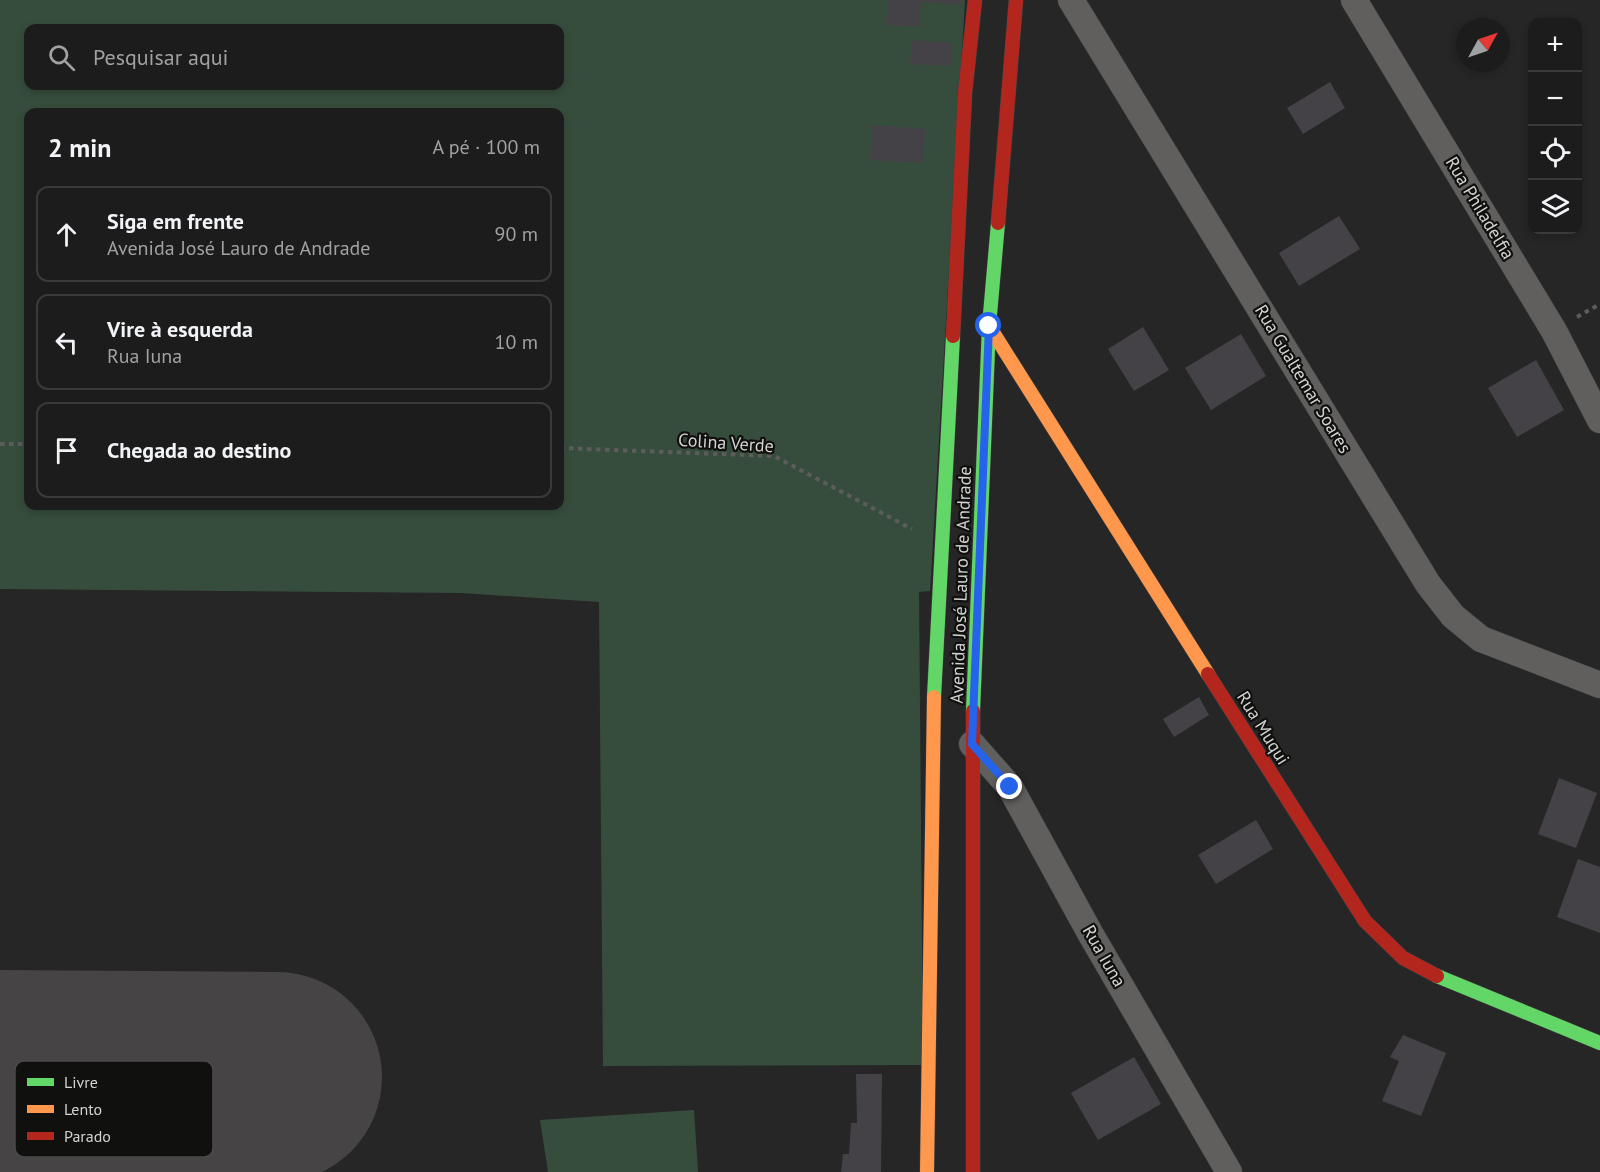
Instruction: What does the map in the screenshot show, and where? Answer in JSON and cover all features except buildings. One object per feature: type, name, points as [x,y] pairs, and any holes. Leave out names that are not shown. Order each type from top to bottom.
[{"type":"street","name":"Avenida José Lauro de Andrade","points":[[927,1172],[933,726],[965,93],[975,0]]},
{"type":"street","name":"Avenida José Lauro de Andrade","points":[[973,1172],[972,744],[989,326],[1016,0]]},
{"type":"street","name":"Rua Gualtemar Soares","points":[[1071,0],[1428,584],[1453,616],[1481,639],[1600,685]]},
{"type":"street","name":"Rua Philadelfia","points":[[1354,0],[1554,331],[1600,420]]},
{"type":"street","name":"Rua Muqui","points":[[989,326],[1365,921],[1403,958],[1447,981],[1600,1043]]},
{"type":"street","name":"Rua Iuna","points":[[972,744],[1010,787],[1090,933],[1229,1172]]},
{"type":"path","points":[[0,444],[24,444]]},
{"type":"path","name":"Colina Verde","points":[[564,447],[774,456],[942,545]]},
{"type":"green space","points":[[0,0],[965,0],[930,591],[919,592],[923,1065],[603,1066],[599,602],[461,593],[0,589]]},
{"type":"green space","points":[[694,1110],[698,1172],[548,1172],[540,1120]]},
{"type":"runway","points":[[0,1075],[15,1075]]},
{"type":"runway","points":[[213,1077],[277,1077]]},
{"type":"traffic: fast","points":[[973,711],[989,326],[998,223]]},
{"type":"traffic: fast","points":[[934,697],[953,336]]},
{"type":"traffic: fast","points":[[1437,976],[1600,1043]]},
{"type":"traffic: slow","points":[[989,326],[1208,674]]},
{"type":"traffic: slow","points":[[927,1172],[934,697]]},
{"type":"traffic: jam","points":[[953,336],[965,93],[975,0]]},
{"type":"traffic: jam","points":[[998,223],[1016,0]]},
{"type":"traffic: jam","points":[[1208,674],[1365,921],[1403,958],[1437,976]]},
{"type":"traffic: jam","points":[[973,711],[973,1172]]},
{"type":"route","points":[[989,326],[972,744],[1010,787]]}]
